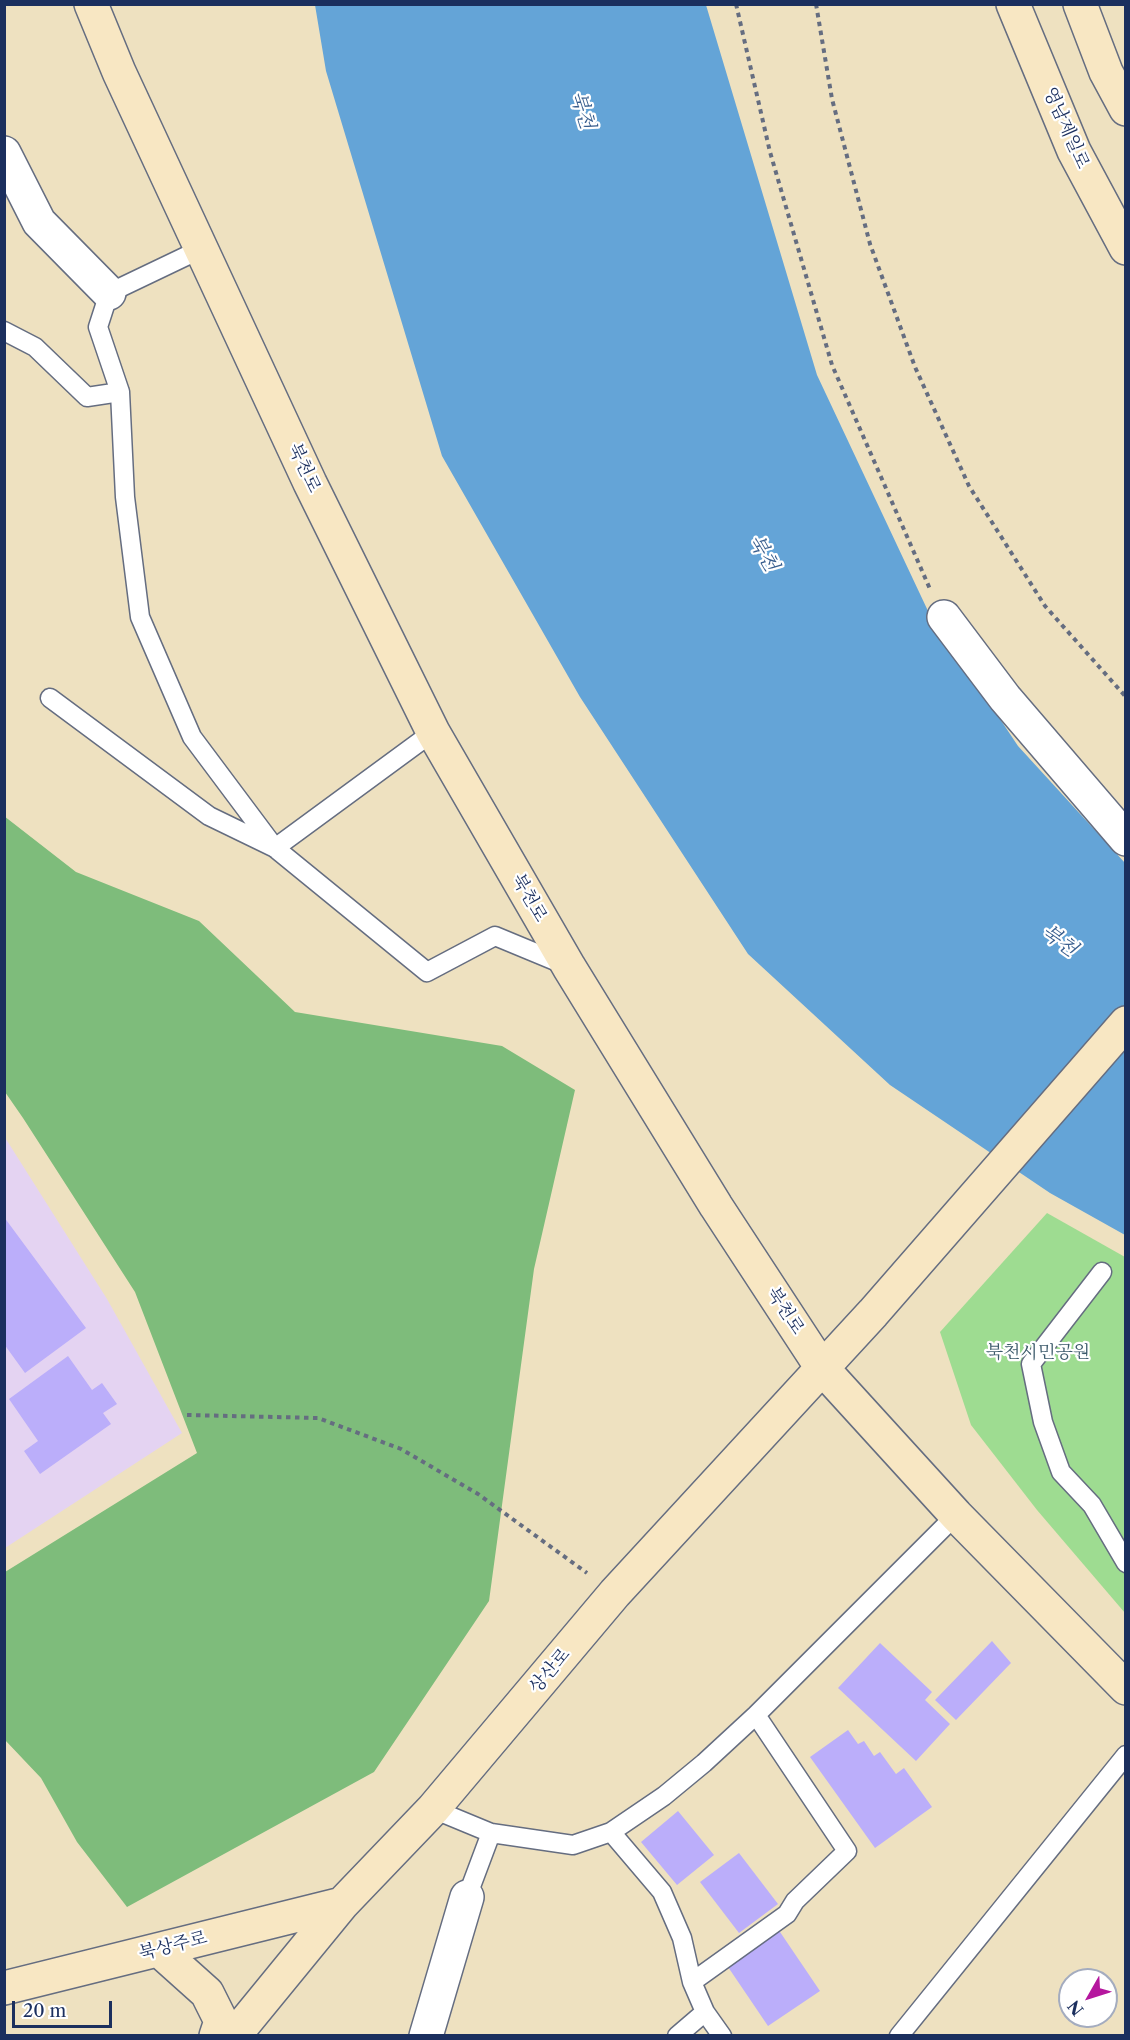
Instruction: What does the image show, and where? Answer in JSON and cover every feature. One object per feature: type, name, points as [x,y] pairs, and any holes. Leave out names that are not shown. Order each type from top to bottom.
[{"type":"street","name":"북천로","points":[[91,4],[119,72],[310,483],[433,732],[569,967],[716,1206],[822,1368],[956,1515],[1125,1688]]},
{"type":"street","name":"영남제일로","points":[[1013,4],[1074,151],[1125,248]]},
{"type":"street","points":[[1080,4],[1106,72],[1125,109]]},
{"type":"street","points":[[4,153],[39,222],[109,293]]},
{"type":"street","points":[[944,617],[1005,698],[1125,839]]},
{"type":"street","name":"상산로","points":[[234,2036],[342,1904],[433,1809],[615,1593],[873,1312],[1125,1023]]},
{"type":"street","points":[[426,2036],[467,1897]]},
{"type":"street","name":"북상주로","points":[[4,1988],[342,1904]]},
{"type":"street","points":[[159,1950],[207,1993],[221,2021],[216,2036]]},
{"type":"lane","points":[[201,249],[109,293],[98,327],[120,392],[125,497],[140,617],[192,737],[275,848]]},
{"type":"lane","points":[[4,331],[35,347],[87,397],[120,392]]},
{"type":"lane","points":[[50,698],[209,816],[275,848],[427,972],[495,936],[569,967]]},
{"type":"lane","points":[[275,848],[433,732]]},
{"type":"lane","points":[[1102,1272],[1031,1364],[1043,1422],[1061,1472],[1092,1505],[1125,1563]]},
{"type":"lane","points":[[433,1809],[491,1833],[573,1845],[611,1832],[663,1796],[704,1763],[756,1715],[956,1515]]},
{"type":"lane","points":[[692,1982],[787,1914],[795,1901],[847,1851],[756,1715]]},
{"type":"lane","points":[[899,2036],[1125,1755]]},
{"type":"lane","points":[[611,1832],[662,1893],[682,1938],[692,1982],[705,2012],[722,2036]]},
{"type":"lane","points":[[467,1897],[491,1833]]},
{"type":"lane","points":[[677,2036],[705,2012]]},
{"type":"path","points":[[736,4],[770,152],[832,365],[923,576],[944,617]]},
{"type":"path","points":[[823,4],[816,5],[832,99],[870,244],[915,367],[969,486],[1045,606],[1125,697]]},
{"type":"path","points":[[187,1415],[318,1418],[401,1449],[478,1494],[615,1593]]},
{"type":"shaded area","points":[[4,1136],[107,1299],[182,1433],[5,1548]]},
{"type":"green space","points":[[4,816],[76,872],[199,921],[295,1012],[502,1046],[575,1090],[534,1269],[489,1601],[374,1772],[127,1907],[77,1842],[41,1778],[5,1740],[5,1572],[197,1453],[135,1292],[5,1092]]},
{"type":"green space","name":"북천시민공원","points":[[1047,1213],[1125,1257],[1125,1613],[1037,1510],[971,1425],[940,1332]]},
{"type":"water","name":"북천","points":[[315,5],[706,5],[817,375],[928,611],[1018,746],[1125,863],[1125,1235],[1050,1193],[890,1085],[748,954],[580,697],[442,456],[326,71]]},
{"type":"building","points":[[4,1217],[86,1328],[25,1373],[4,1344]]},
{"type":"building","points":[[68,1356],[92,1390],[102,1383],[117,1404],[103,1413],[111,1424],[40,1474],[24,1451],[38,1441],[9,1399]]},
{"type":"building","points":[[992,1641],[1011,1663],[956,1720],[935,1700]]},
{"type":"building","points":[[880,1643],[932,1692],[925,1700],[950,1724],[916,1761],[838,1688]]},
{"type":"building","points":[[848,1730],[858,1744],[864,1741],[874,1756],[880,1752],[896,1774],[904,1768],[932,1807],[875,1848],[810,1757]]},
{"type":"building","points":[[678,1811],[714,1855],[677,1885],[641,1842]]},
{"type":"building","points":[[739,1853],[778,1904],[739,1933],[700,1882]]},
{"type":"building","points":[[778,1929],[820,1991],[768,2026],[726,1964]]}]
